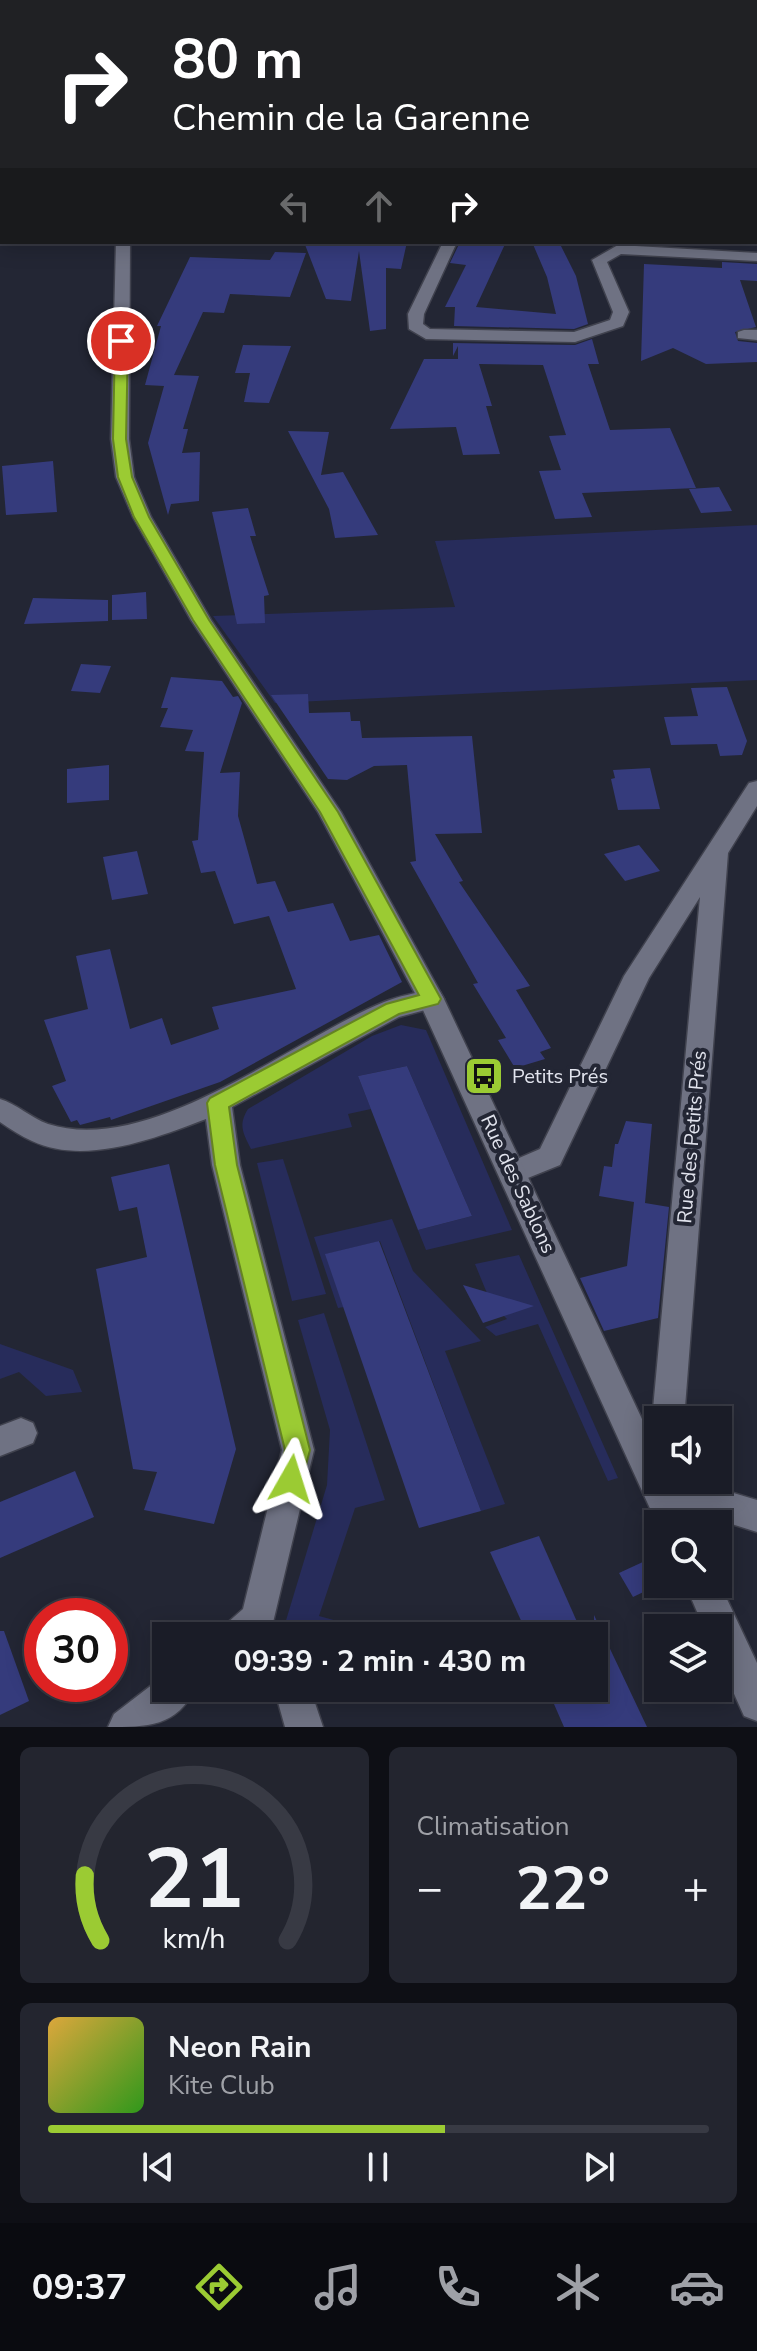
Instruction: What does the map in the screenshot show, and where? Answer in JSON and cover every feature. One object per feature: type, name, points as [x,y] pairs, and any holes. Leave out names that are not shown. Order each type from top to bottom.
[{"type":"street","name":"Rue des Sablons","points":[[123,244],[120,439],[131,491],[142,517],[201,620],[329,812],[431,999],[644,1453]]},
{"type":"street","points":[[449,244],[416,314],[415,326],[426,334],[575,337],[599,331],[617,323],[621,312],[599,260],[618,249],[757,257]]},
{"type":"street","name":"Rue des Petits Prés","points":[[513,1173],[550,1157],[637,976],[757,788]]},
{"type":"street","name":"Rue des Petits Prés","points":[[669,1406],[716,853]]},
{"type":"street","points":[[0,1109],[33,1132],[78,1140],[101,1139],[150,1127],[218,1103],[393,1009],[431,999]]},
{"type":"street","points":[[218,1103],[226,1165],[298,1450],[257,1622]]},
{"type":"street","points":[[694,1494],[757,1516]]},
{"type":"street","points":[[708,1598],[757,1703]]},
{"type":"street","points":[[127,1727],[159,1702]]},
{"type":"street","points":[[296,1702],[304,1727]]},
{"type":"shaded area","points":[[757,525],[757,680],[275,703],[213,616],[455,607],[435,541]]},
{"type":"shaded area","points":[[401,1025],[426,1030],[512,1230],[426,1250],[418,1230],[472,1216],[407,1066],[358,1076],[371,1109],[348,1114],[352,1127],[251,1149],[243,1129],[248,1109],[372,1036]]},
{"type":"shaded area","points":[[283,1159],[326,1294],[292,1301],[257,1163]]},
{"type":"shaded area","points":[[392,1219],[413,1271],[481,1341],[445,1351],[505,1504],[481,1511],[380,1241],[326,1254],[344,1307],[338,1308],[314,1237]]},
{"type":"shaded area","points":[[519,1255],[618,1478],[608,1481],[538,1324],[496,1336],[485,1327],[507,1319],[491,1303],[475,1264]]},
{"type":"shaded area","points":[[324,1313],[385,1500],[355,1508],[319,1616],[341,1622],[286,1622],[327,1485],[330,1430],[298,1320]]},
{"type":"shaded area","points":[[0,1344],[73,1370],[82,1392],[46,1396],[19,1372],[0,1379]]},
{"type":"building","points":[[305,244],[407,244],[401,269],[386,268],[386,329],[370,331],[359,251],[351,301],[326,299]]},
{"type":"building","points":[[459,244],[505,244],[476,307],[556,314],[547,277],[533,244],[560,244],[576,276],[588,324],[574,329],[454,326],[455,307],[445,307],[466,265],[450,263]]},
{"type":"building","points":[[275,252],[306,253],[290,297],[230,294],[224,313],[203,312],[174,375],[199,376],[183,429],[188,429],[182,453],[200,452],[199,501],[171,504],[168,515],[148,443],[164,386],[145,385],[161,326],[157,326],[190,257],[270,260]]},
{"type":"building","points":[[722,262],[757,264],[757,281],[740,280],[756,327],[735,332],[738,341],[757,343],[757,362],[706,364],[673,348],[641,361],[644,264],[722,268]]},
{"type":"building","points":[[592,339],[599,364],[588,364],[610,430],[670,428],[696,488],[582,493],[592,517],[555,519],[539,471],[561,470],[549,436],[566,435],[543,365],[479,364],[492,406],[486,406],[500,454],[463,455],[456,427],[390,429],[424,359],[458,359],[458,346],[453,356],[453,343],[575,345]]},
{"type":"building","points":[[243,345],[291,346],[269,403],[244,402],[250,373],[235,373]]},
{"type":"building","points":[[288,431],[329,432],[321,475],[343,472],[378,535],[335,538],[329,509]]},
{"type":"building","points":[[53,461],[57,512],[6,515],[2,466]]},
{"type":"building","points":[[719,487],[732,511],[701,513],[689,489]]},
{"type":"building","points":[[248,508],[256,536],[250,536],[269,595],[264,596],[265,623],[237,624],[212,512]]},
{"type":"building","points":[[146,592],[147,619],[112,620],[112,595]]},
{"type":"building","points":[[33,598],[108,600],[108,621],[24,624]]},
{"type":"building","points":[[81,664],[111,666],[100,693],[71,691]]},
{"type":"building","points":[[171,677],[222,681],[233,697],[238,696],[242,703],[220,773],[240,772],[238,816],[257,884],[275,881],[288,912],[333,903],[350,941],[379,935],[402,982],[220,1082],[111,1120],[110,1117],[80,1125],[77,1120],[71,1122],[52,1086],[66,1081],[44,1020],[88,1009],[76,956],[110,949],[130,1029],[162,1018],[171,1045],[219,1029],[212,1007],[296,989],[269,916],[234,924],[215,871],[201,873],[192,841],[198,840],[204,752],[185,751],[193,730],[160,727],[168,708],[161,708]]},
{"type":"building","points":[[727,687],[747,741],[742,755],[720,756],[717,744],[671,745],[664,717],[698,716],[691,688]]},
{"type":"building","points":[[308,694],[309,713],[350,712],[351,721],[360,721],[362,738],[472,736],[482,833],[435,834],[463,881],[459,882],[530,986],[516,990],[551,1048],[540,1052],[545,1059],[515,1068],[498,1040],[506,1038],[473,984],[478,983],[410,862],[416,861],[407,765],[374,766],[347,780],[328,779],[271,695]]},
{"type":"building","points":[[109,765],[109,800],[67,803],[67,769]]},
{"type":"building","points":[[650,768],[660,809],[618,810],[611,779],[615,778],[613,770]]},
{"type":"building","points":[[639,845],[660,871],[625,881],[604,854]]},
{"type":"building","points":[[137,851],[148,894],[112,900],[103,857]]},
{"type":"building","points":[[407,1066],[472,1216],[418,1230],[358,1076]]},
{"type":"building","points":[[626,1121],[652,1124],[645,1203],[669,1207],[658,1318],[604,1331],[580,1278],[627,1266],[634,1202],[599,1196],[604,1166],[612,1167],[615,1144],[618,1144]]},
{"type":"building","points":[[169,1164],[236,1449],[214,1524],[144,1510],[157,1472],[133,1469],[96,1269],[147,1257],[137,1207],[119,1211],[111,1177]]},
{"type":"building","points":[[379,1241],[481,1511],[419,1528],[325,1254]]},
{"type":"building","points":[[463,1285],[534,1306],[483,1323]]},
{"type":"building","points":[[75,1471],[94,1517],[0,1558],[0,1502]]},
{"type":"building","points":[[539,1536],[577,1622],[522,1622],[490,1552]]},
{"type":"building","points":[[644,1561],[644,1592],[633,1597],[619,1573]]},
{"type":"building","points":[[0,1631],[4,1631],[24,1687],[24,1702],[27,1702],[0,1715]]},
{"type":"building","points":[[608,1645],[647,1727],[564,1727],[553,1702],[608,1702]]},
{"type":"place","name":"Petits Prés","points":[[484,1076]]},
{"type":"route","points":[[121,341],[120,439],[125,477],[142,517],[201,620],[329,812],[431,999],[393,1009],[218,1103],[226,1165],[298,1450],[291,1479]]}]
